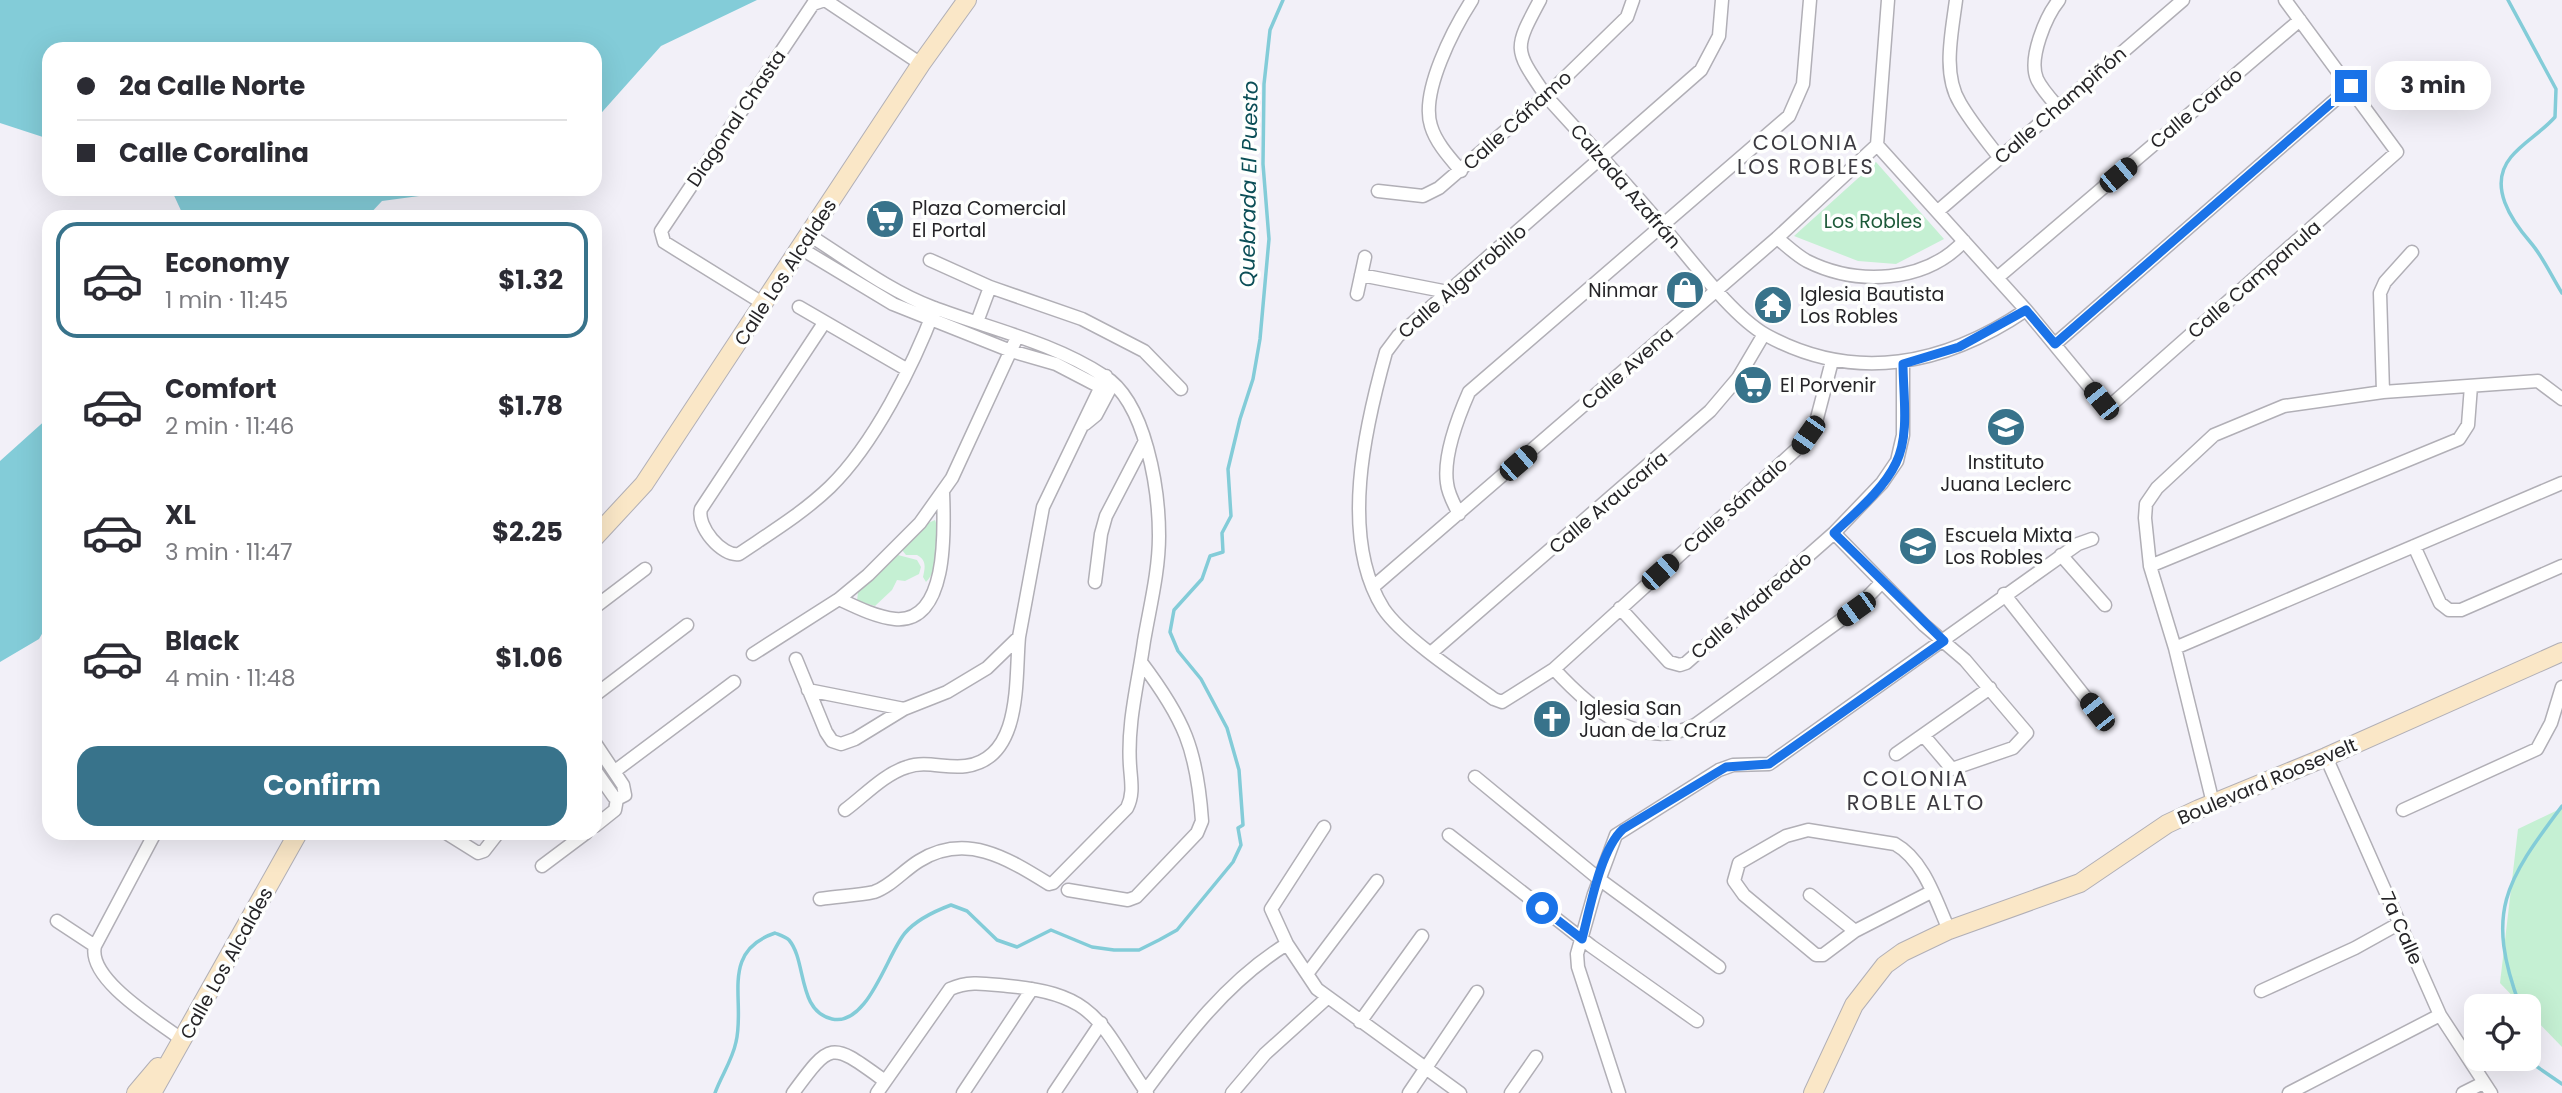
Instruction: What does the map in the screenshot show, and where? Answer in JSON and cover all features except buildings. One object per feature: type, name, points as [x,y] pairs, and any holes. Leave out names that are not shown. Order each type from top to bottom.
[{"type":"main road","name":"Calle Los Alcaldes","points":[[602,529],[644,484],[921,64],[967,0]]},
{"type":"main road","name":"Boulevard Roosevelt","points":[[1814,1093],[1842,1028],[1869,984],[1885,965],[1903,952],[1949,930],[2080,883],[2167,824],[2562,652]]},
{"type":"main road","name":"Calle Los Alcaldes","points":[[148,1093],[284,840]]},
{"type":"main road","name":"Calle Los Alcaldes","points":[[148,1093],[294,840]]},
{"type":"street","name":"Diagonal Chasta","points":[[764,304],[663,242],[661,231],[813,4],[825,0],[921,64]]},
{"type":"street","points":[[1461,171],[1445,152],[1431,126],[1430,109],[1451,34],[1472,0]]},
{"type":"street","name":"Calzada Azafrán","points":[[1540,0],[1519,44],[1522,61],[1546,96],[1664,227],[1716,290],[1765,334],[1832,361],[1903,364],[1959,347],[2026,310]]},
{"type":"street","name":"Calle Cáñamo","points":[[1378,191],[1423,196],[1431,194],[1546,96],[1627,17],[1633,0]]},
{"type":"street","name":"Calle Algarrobillo","points":[[1502,702],[1432,652],[1397,623],[1384,609],[1373,587],[1357,507],[1380,373],[1391,343],[1701,70],[1719,36],[1722,0]]},
{"type":"street","points":[[1459,514],[1447,482],[1447,468],[1457,424],[1469,393],[1788,117],[1803,83],[1810,0]]},
{"type":"street","points":[[1888,0],[1877,145],[2055,344],[2351,86],[2285,0]]},
{"type":"street","points":[[1956,0],[1950,54],[1958,101],[1998,158]]},
{"type":"street","points":[[2057,106],[2037,81],[2035,72],[2040,39],[2048,13],[2059,0]]},
{"type":"street","name":"Calle Champiñón","points":[[1938,211],[2183,0]]},
{"type":"street","name":"Calle Cardo","points":[[1997,278],[2300,20]]},
{"type":"street","name":"Calle Campanula","points":[[2055,344],[2101,401],[2110,405],[2397,152],[2351,86]]},
{"type":"street","name":"Calle Avena","points":[[1373,587],[1777,238],[1877,145]]},
{"type":"street","points":[[1777,238],[1804,259],[1818,266],[1867,277],[1918,271],[1952,254],[1964,242]]},
{"type":"street","points":[[805,242],[893,304],[977,322],[1063,352],[1123,396],[1135,413],[1145,441],[1157,497],[1159,537],[1128,733],[1131,800],[1058,880],[1049,884],[992,853],[968,847],[947,849],[920,860],[875,891],[820,899]]},
{"type":"street","points":[[2383,393],[2380,293],[2385,282],[2412,252]]},
{"type":"street","points":[[1357,294],[1365,257]]},
{"type":"street","points":[[930,260],[990,286],[1083,319],[1144,351],[1181,388]]},
{"type":"street","points":[[1361,275],[1448,292]]},
{"type":"street","points":[[977,322],[990,286]]},
{"type":"street","points":[[799,307],[906,369]]},
{"type":"street","points":[[933,314],[1011,351],[1056,364],[1107,384]]},
{"type":"street","points":[[824,323],[701,509],[702,522],[723,552],[739,554],[789,520],[830,487],[852,461],[891,401],[933,314]]},
{"type":"street","name":"Calle Araucaría","points":[[1432,652],[1710,411],[1738,378],[1765,334]]},
{"type":"street","points":[[753,654],[839,599],[902,542],[943,492],[1017,337]]},
{"type":"street","name":"Calle Sándalo","points":[[1502,702],[1554,669],[1798,447],[1816,422],[1832,361]]},
{"type":"street","name":"Calle Madreado","points":[[1620,608],[1669,662],[1680,665],[1834,533],[1882,483],[1897,461],[1903,435],[1903,364]]},
{"type":"street","points":[[2213,803],[2175,648],[2150,566],[2145,518],[2147,503],[2183,460],[2214,435],[2284,406],[2383,393],[2538,381],[2562,399]]},
{"type":"street","points":[[845,810],[906,767],[920,764],[966,766],[991,755],[1011,723],[1018,636],[1043,507],[1107,384]]},
{"type":"street","points":[[2150,566],[2459,439],[2468,425],[2471,386]]},
{"type":"street","points":[[1095,582],[1101,534],[1107,516],[1145,441]]},
{"type":"street","points":[[2175,648],[2562,483]]},
{"type":"street","points":[[839,599],[896,619],[909,617],[922,607],[934,590],[945,553],[943,492]]},
{"type":"street","points":[[1834,533],[1882,582],[1946,639],[2026,727],[2027,733],[2013,748],[1952,769],[1924,736]]},
{"type":"street","points":[[1619,1093],[1578,967],[1577,954],[1612,843],[1623,829],[1726,767],[1769,764],[1946,639],[2004,594],[2061,555],[2092,539]]},
{"type":"street","points":[[2414,546],[2440,603],[2449,610],[2461,610],[2562,566]]},
{"type":"street","points":[[2061,555],[2105,605]]},
{"type":"street","points":[[602,602],[645,569]]},
{"type":"street","points":[[1554,669],[1586,701],[1619,723],[1663,735],[1679,733],[1856,609],[1882,582]]},
{"type":"street","points":[[2004,594],[2097,712]]},
{"type":"street","points":[[602,690],[687,625]]},
{"type":"street","points":[[796,659],[826,733],[832,741],[841,744],[855,739],[904,709],[947,692],[987,668],[1018,636]]},
{"type":"street","points":[[1068,890],[1121,902],[1136,897],[1197,833],[1202,821],[1189,740],[1168,698],[1141,662]]},
{"type":"street","points":[[615,771],[734,682]]},
{"type":"street","points":[[2403,810],[2537,749],[2551,723],[2562,687]]},
{"type":"street","points":[[1896,754],[1990,688]]},
{"type":"street","points":[[808,690],[904,709]]},
{"type":"street","points":[[602,753],[625,791],[625,795],[617,799]]},
{"type":"street","name":"7a Calle","points":[[2326,757],[2440,1015],[2487,1088]]},
{"type":"street","points":[[1475,777],[1599,879],[1719,967]]},
{"type":"street","points":[[602,779],[617,799],[615,810],[602,820]]},
{"type":"street","points":[[1324,827],[1271,909],[1287,944],[1327,998],[1460,1093]]},
{"type":"street","points":[[1931,891],[1855,931],[1823,955],[1816,955],[1744,895],[1734,881],[1734,875],[1745,859],[1786,836],[1808,830],[1895,844],[1906,850],[1931,891],[1949,930]]},
{"type":"street","points":[[1449,835],[1582,939],[1697,1021]]},
{"type":"street","points":[[151,840],[93,954],[104,978],[177,1036]]},
{"type":"street","points":[[457,840],[478,853],[484,851],[493,840]]},
{"type":"street","points":[[542,866],[577,840]]},
{"type":"street","points":[[1307,974],[1377,881]]},
{"type":"street","points":[[1810,895],[1855,931]]},
{"type":"street","points":[[57,922],[95,946]]},
{"type":"street","points":[[2261,991],[2354,948],[2400,923]]},
{"type":"street","points":[[1360,1022],[1422,936]]},
{"type":"street","points":[[877,1093],[950,989],[965,982],[1056,993],[1081,1004],[1101,1023],[1145,1092],[1201,1018],[1261,960],[1287,944]]},
{"type":"street","points":[[962,1093],[1032,989]]},
{"type":"street","points":[[1409,1093],[1477,992]]},
{"type":"street","points":[[1232,1093],[1265,1054],[1327,998]]},
{"type":"street","points":[[2289,1093],[2440,1015]]},
{"type":"street","points":[[1054,1093],[1101,1023]]},
{"type":"street","points":[[793,1093],[820,1057],[830,1051],[840,1051],[885,1080]]},
{"type":"street","points":[[1511,1093],[1536,1057]]},
{"type":"street","points":[[2463,1093],[2487,1088]]},
{"type":"green space","name":"Los Robles","points":[[1876,162],[1944,239],[1896,264],[1858,261],[1794,236]]},
{"type":"green space","points":[[935,520],[938,553],[926,582],[922,559],[917,555],[906,555],[902,550],[926,524]]},
{"type":"green space","points":[[898,555],[917,560],[921,567],[919,574],[905,581],[897,580],[892,590],[875,606],[857,601],[858,592]]},
{"type":"green space","points":[[2562,808],[2562,1047],[2541,1025],[2541,994],[2511,994],[2500,983],[2518,829]]},
{"type":"water","points":[[0,0],[757,0],[661,46],[602,112],[602,42],[42,42],[42,137],[0,123]]},
{"type":"water","points":[[174,196],[419,196],[382,201],[374,210],[181,210]]},
{"type":"water","points":[[42,423],[42,634],[39,639],[0,662],[0,461]]},
{"type":"waterway","name":"Quebrada El Puesto","points":[[715,1093],[736,1042],[741,965],[747,952],[758,941],[775,933],[788,939],[795,949],[813,1006],[832,1019],[845,1018],[856,1012],[866,1001],[909,928],[945,907],[951,905],[967,911],[997,940],[1017,947],[1051,930],[1092,947],[1139,950],[1177,930],[1233,862],[1241,845],[1238,828],[1243,825],[1239,770],[1227,728],[1201,679],[1178,651],[1170,632],[1174,610],[1202,579],[1210,556],[1223,552],[1222,533],[1231,516],[1228,469],[1253,379],[1260,339],[1269,239],[1263,164],[1264,84],[1270,30],[1283,0]]},
{"type":"waterway","points":[[2508,0],[2556,89],[2555,117],[2511,157],[2504,168],[2502,191],[2510,214],[2539,254],[2562,293]]},
{"type":"waterway","points":[[2516,994],[2504,946],[2506,899],[2526,856],[2562,806]]},
{"type":"waterway","points":[[2541,1069],[2562,1084]]},
{"type":"place","name":"Plaza Comercial El Portal","points":[[885,219]]},
{"type":"place","name":"Ninmar","points":[[1685,290]]},
{"type":"place","name":"Iglesia Bautista Los Robles","points":[[1773,305]]},
{"type":"place","name":"El Porvenir","points":[[1753,385]]},
{"type":"place","name":"Instituto Juana Leclerc","points":[[2006,427]]},
{"type":"place","name":"Escuela Mixta Los Robles","points":[[1918,546]]},
{"type":"place","name":"Iglesia San Juan de la Cruz","points":[[1552,719]]},
{"type":"district","name":"COLONIA LOS ROBLES","points":[[1806,155]]},
{"type":"district","name":"COLONIA ROBLE ALTO","points":[[1916,791]]},
{"type":"route","points":[[1542,908],[1582,939],[1612,843],[1623,829],[1719,770],[1733,765],[1769,764],[1944,641],[1924,625],[1834,533],[1873,494],[1897,461],[1903,435],[1903,364],[1980,338],[2026,310],[2055,344],[2351,86]]}]
